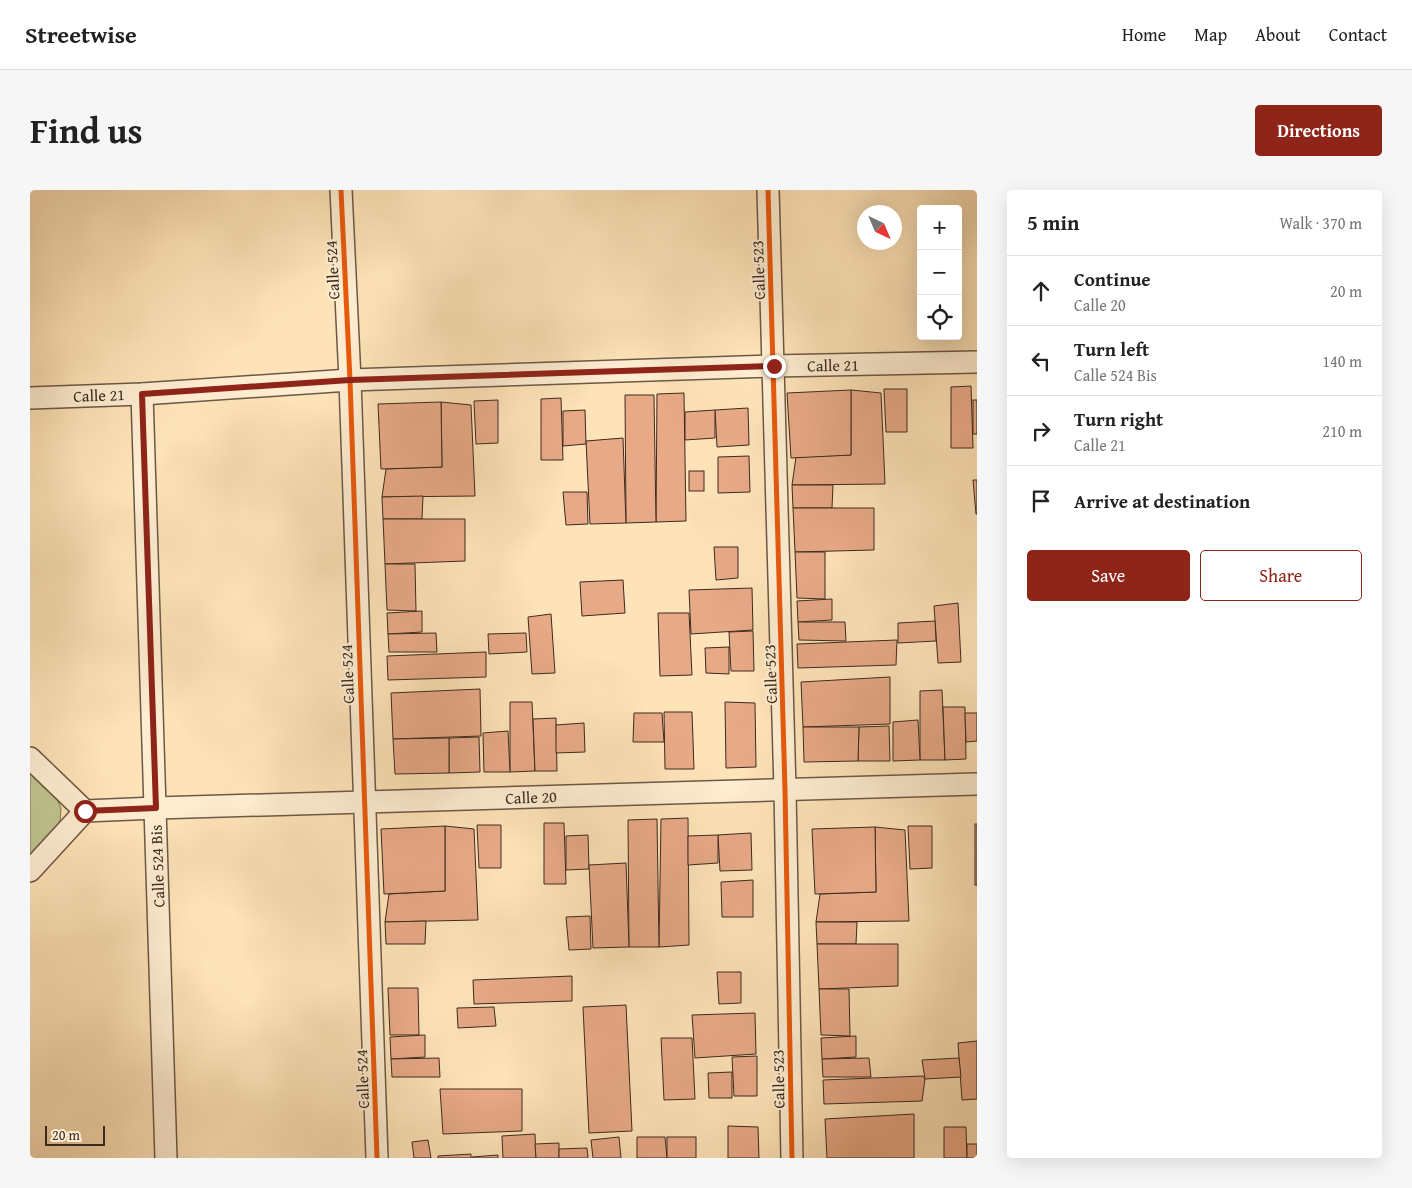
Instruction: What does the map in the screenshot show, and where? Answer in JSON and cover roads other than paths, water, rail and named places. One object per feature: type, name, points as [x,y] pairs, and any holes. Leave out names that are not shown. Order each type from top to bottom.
[{"type":"street","name":"Calle 524","points":[[341,190],[350,380],[377,1158]]},
{"type":"street","name":"Calle 523","points":[[768,190],[785,790],[792,1158]]},
{"type":"street","name":"Calle 21","points":[[30,398],[142,394],[350,380],[774,366],[977,362]]},
{"type":"street","name":"Calle 524 Bis","points":[[142,394],[166,1158]]},
{"type":"street","points":[[30,758],[85,811],[30,871]]},
{"type":"street","name":"Calle 20","points":[[85,811],[977,784]]}]
